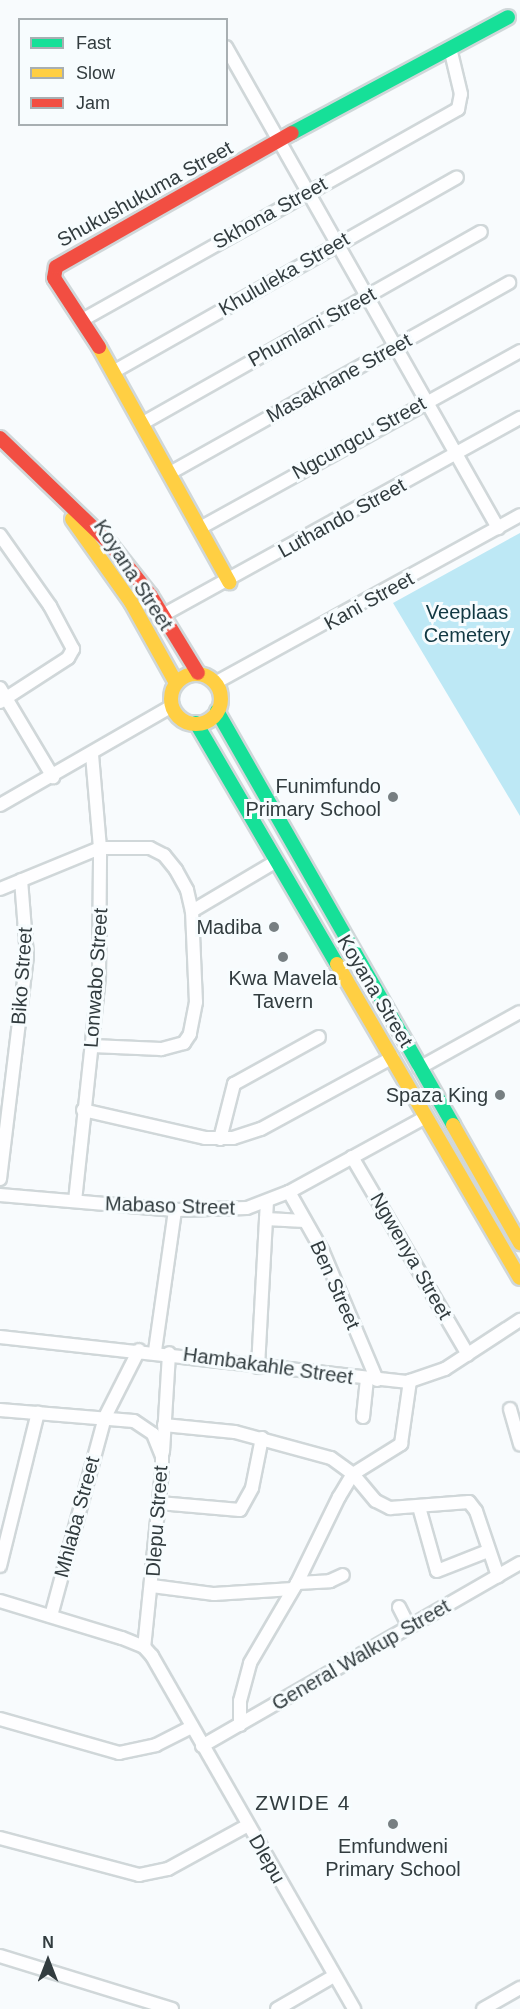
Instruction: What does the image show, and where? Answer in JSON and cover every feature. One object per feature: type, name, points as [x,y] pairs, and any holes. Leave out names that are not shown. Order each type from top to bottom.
[{"type":"main road","name":"Shukushukuma Street","points":[[228,582],[143,423],[84,319],[54,278],[60,263],[508,17]]},
{"type":"main road","name":"Koyana Street","points":[[0,438],[52,491],[111,545],[163,615],[198,673]]},
{"type":"main road","name":"Koyana Street","points":[[52,491],[125,593],[176,683]]},
{"type":"main road","points":[[198,673],[215,683],[221,695],[217,711],[196,723],[181,719],[172,706],[176,683],[198,673]]},
{"type":"main road","name":"Koyana Street","points":[[217,711],[520,1242]]},
{"type":"main road","name":"Koyana Street","points":[[196,723],[275,862],[393,1057],[520,1278]]},
{"type":"street","name":"Skhona Street","points":[[84,319],[458,109],[461,94],[450,48]]},
{"type":"street","points":[[228,51],[498,528]]},
{"type":"street","name":"Khululeka Street","points":[[113,372],[456,177]]},
{"type":"street","name":"Phumlani Street","points":[[143,423],[481,232]]},
{"type":"street","name":"Masakhane Street","points":[[170,473],[509,283]]},
{"type":"street","name":"Ngcungcu Street","points":[[200,528],[426,400],[520,351]]},
{"type":"street","name":"Luthando Street","points":[[163,615],[228,582],[520,418]]},
{"type":"street","name":"Kani Street","points":[[215,683],[520,515]]},
{"type":"street","points":[[0,535],[50,606],[73,649],[68,658],[2,696],[53,777]]},
{"type":"street","points":[[0,805],[92,755],[172,706]]},
{"type":"street","name":"Lonwabo Street","points":[[75,1201],[99,975],[100,848],[92,755]]},
{"type":"street","points":[[0,889],[100,848],[150,848],[164,855],[187,890],[192,911],[196,1002],[190,1034],[184,1042],[161,1049],[92,1046]]},
{"type":"street","points":[[192,911],[275,862]]},
{"type":"street","name":"Biko Street","points":[[0,1179],[27,956],[21,880]]},
{"type":"street","points":[[419,1068],[520,1012]]},
{"type":"street","points":[[220,1139],[234,1083],[319,1037]]},
{"type":"street","points":[[83,1110],[220,1139],[261,1129],[393,1057]]},
{"type":"street","name":"Mabaso Street","points":[[0,1195],[175,1210],[232,1211],[289,1192],[426,1116]]},
{"type":"street","name":"Ngwenya Street","points":[[352,1157],[468,1355]]},
{"type":"street","name":"Ben Street","points":[[289,1192],[330,1266],[372,1380]]},
{"type":"street","points":[[258,1366],[267,1201]]},
{"type":"street","points":[[155,1351],[175,1210]]},
{"type":"street","points":[[266,1220],[305,1221]]},
{"type":"street","name":"Hambakahle Street","points":[[0,1336],[155,1351],[372,1380],[410,1381],[435,1374],[520,1320]]},
{"type":"street","name":"Mhlaba Street","points":[[51,1616],[105,1418],[139,1350]]},
{"type":"street","points":[[162,1456],[169,1353]]},
{"type":"street","points":[[363,1417],[372,1380]]},
{"type":"street","points":[[240,1725],[240,1701],[250,1663],[295,1586],[353,1474],[401,1444],[410,1381]]},
{"type":"street","points":[[510,1409],[520,1445]]},
{"type":"street","name":"Dlepu Street","points":[[0,1410],[120,1419],[148,1429],[162,1456],[152,1587],[144,1647]]},
{"type":"street","points":[[0,1566],[38,1413]]},
{"type":"street","points":[[164,1425],[224,1430],[262,1438],[331,1458],[353,1474],[380,1504],[399,1509],[472,1504],[498,1576]]},
{"type":"street","points":[[159,1503],[240,1510],[252,1488],[262,1438]]},
{"type":"street","points":[[419,1507],[437,1571]]},
{"type":"street","points":[[424,1575],[488,1551]]},
{"type":"street","name":"General Walkup Street","points":[[202,1746],[520,1563]]},
{"type":"street","points":[[152,1587],[214,1594],[330,1581],[342,1575]]},
{"type":"street","points":[[0,1601],[144,1647]]},
{"type":"street","points":[[399,1607],[409,1628]]},
{"type":"street","name":"Dlepu","points":[[144,1647],[354,2009]]},
{"type":"street","points":[[0,1719],[119,1753],[156,1746],[191,1727]]},
{"type":"street","points":[[0,1838],[139,1875],[168,1869],[248,1826]]},
{"type":"street","points":[[0,1956],[172,2009]]},
{"type":"street","points":[[277,2009],[334,1976]]},
{"type":"street","points":[[483,2009],[520,1988]]},
{"type":"green space","name":"Veeplaas Cemetery","points":[[520,533],[520,816],[393,603]]},
{"type":"traffic: fast","points":[[292,133],[508,17]]},
{"type":"traffic: fast","points":[[217,711],[453,1125]]},
{"type":"traffic: fast","points":[[196,723],[337,964]]},
{"type":"traffic: slow","points":[[99,347],[229,582]]},
{"type":"traffic: slow","points":[[72,519],[131,602],[176,683]]},
{"type":"traffic: slow","points":[[196,674],[214,681],[221,699],[214,717],[196,724],[178,717],[171,699],[178,681],[196,674]]},
{"type":"traffic: slow","points":[[337,964],[520,1278]]},
{"type":"traffic: slow","points":[[453,1125],[520,1243]]},
{"type":"traffic: jam","points":[[99,347],[54,278],[56,267],[292,133]]},
{"type":"traffic: jam","points":[[0,438],[111,545],[151,596],[198,673]]},
{"type":"place","name":"Funimfundo Primary School","points":[[393,797]]},
{"type":"place","name":"Madiba","points":[[274,927]]},
{"type":"place","name":"Kwa Mavela Tavern","points":[[283,957]]},
{"type":"place","name":"Spaza King","points":[[500,1095]]},
{"type":"place","name":"Emfundweni Primary School","points":[[393,1824]]},
{"type":"district","name":"ZWIDE 4","points":[[303,1803]]}]
